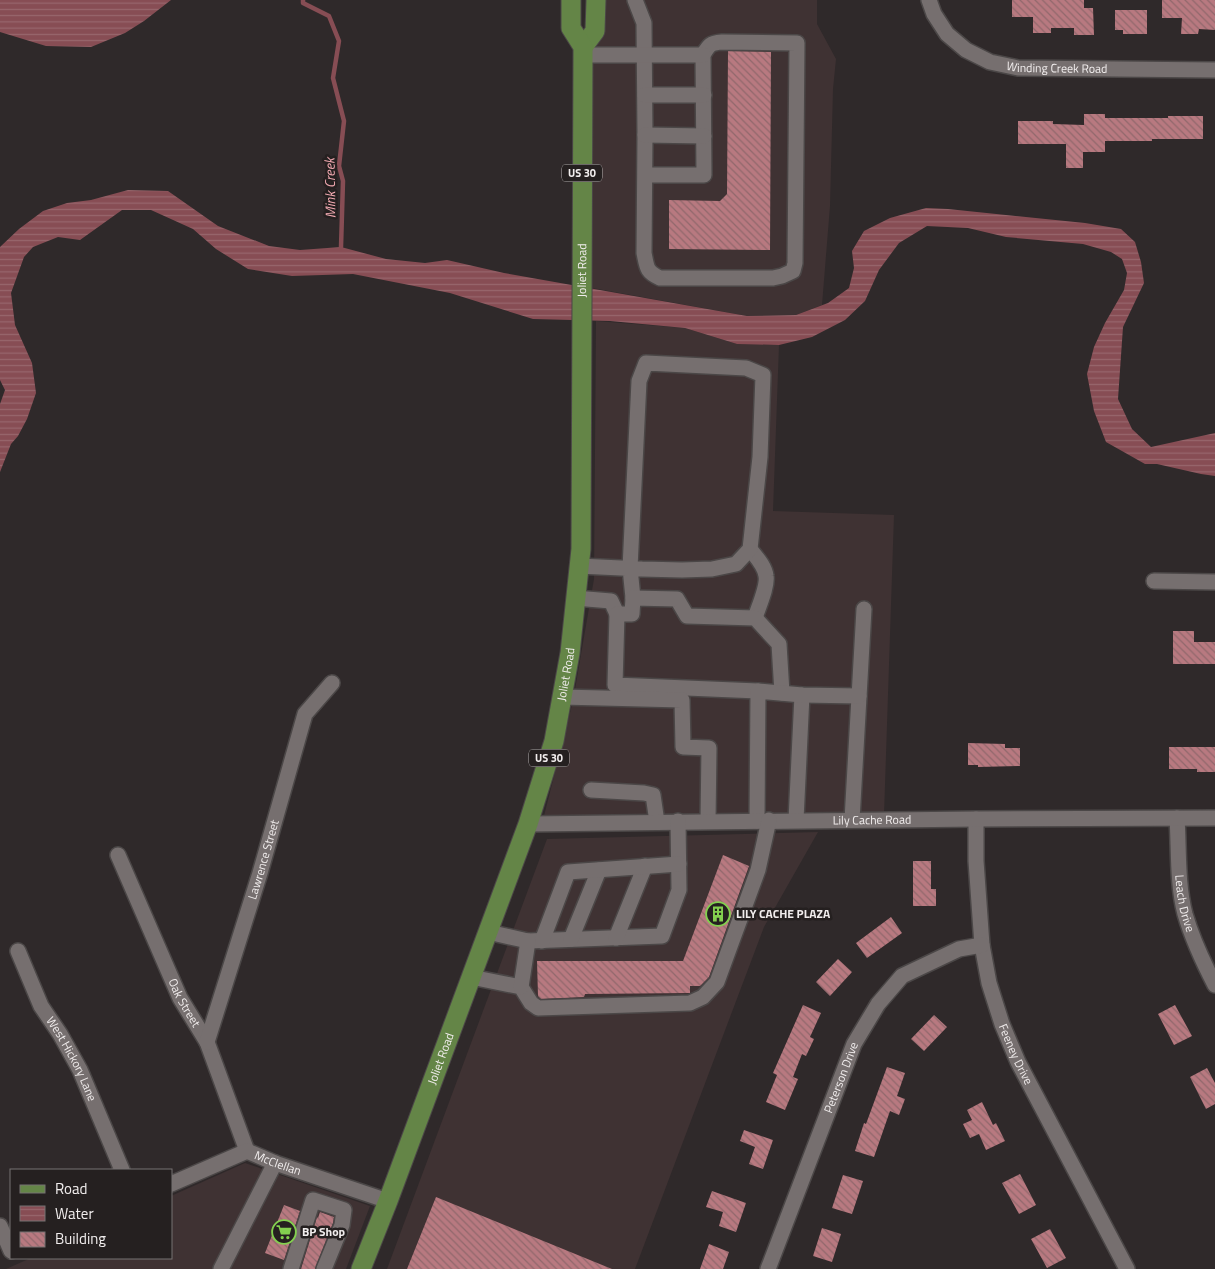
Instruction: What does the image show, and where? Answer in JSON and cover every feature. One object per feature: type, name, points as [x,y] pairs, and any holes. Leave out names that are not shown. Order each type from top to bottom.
[{"type":"main road","name":"Joliet Road","points":[[361,1269],[528,824],[554,741],[570,653],[580,549],[583,51],[571,28],[570,0]]},
{"type":"main road","points":[[583,51],[595,31],[596,0]]},
{"type":"street","points":[[635,0],[644,22],[646,55],[644,253],[647,267],[652,274],[660,278],[773,278],[793,271],[795,263],[797,43],[713,43],[708,47],[704,55],[704,176],[645,175]]},
{"type":"street","name":"Winding Creek Road","points":[[929,0],[934,14],[947,34],[966,50],[990,62],[1018,68],[1215,70]]},
{"type":"street","points":[[583,51],[646,55],[704,55]]},
{"type":"street","points":[[645,95],[704,95]]},
{"type":"street","points":[[645,135],[704,136]]},
{"type":"street","points":[[579,566],[630,568],[658,570],[712,569],[736,564],[750,549],[760,458],[763,375],[746,368],[646,363],[639,381],[630,568],[633,598],[632,614],[617,614]]},
{"type":"street","points":[[750,549],[760,562],[767,577],[755,618]]},
{"type":"street","points":[[1154,581],[1215,582]]},
{"type":"street","points":[[575,598],[611,601],[617,614],[614,685],[758,691],[802,695],[859,696]]},
{"type":"street","points":[[633,598],[677,599],[686,616],[755,618],[779,644],[782,693]]},
{"type":"street","points":[[852,820],[864,609]]},
{"type":"street","name":"Lawrence Street","points":[[207,1042],[260,873],[305,714],[332,683]]},
{"type":"street","points":[[471,977],[521,987],[531,1003],[538,1008],[690,1003],[703,996],[716,982],[758,870],[763,820],[758,691]]},
{"type":"street","points":[[796,820],[802,695]]},
{"type":"street","points":[[562,697],[682,700],[683,747],[709,748],[708,821]]},
{"type":"street","points":[[592,790],[644,792],[653,795],[657,822]]},
{"type":"street","name":"Leach Drive","points":[[1177,818],[1181,888],[1185,912],[1194,941],[1215,985]]},
{"type":"street","name":"Lily Cache Road","points":[[528,824],[763,820],[1215,818]]},
{"type":"street","name":"Feeney Drive","points":[[976,819],[976,861],[982,945],[990,983],[1002,1024],[1018,1062],[1127,1269]]},
{"type":"street","points":[[488,932],[535,941],[662,936],[680,890],[678,821]]},
{"type":"street","name":"Oak Street","points":[[118,854],[180,998],[207,1042],[247,1152]]},
{"type":"street","points":[[521,987],[535,941],[568,872],[679,864]]},
{"type":"street","points":[[616,938],[645,866]]},
{"type":"street","points":[[571,940],[600,870]]},
{"type":"street","name":"Peterson Drive","points":[[768,1269],[854,1044],[878,1004],[902,976],[959,949],[982,945]]},
{"type":"street","name":"West Hickory Lane","points":[[18,951],[41,1006],[60,1034],[80,1070],[122,1169]]},
{"type":"street","name":"McClellan","points":[[172,1184],[247,1152],[388,1201]]},
{"type":"street","points":[[220,1269],[275,1163]]},
{"type":"street","points":[[331,1206],[338,1184]]},
{"type":"street","points":[[291,1269],[313,1200],[344,1210],[342,1225],[324,1269]]},
{"type":"street","points":[[0,1226],[10,1251]]},
{"type":"shaded area","points":[[588,0],[817,0],[817,24],[836,59],[833,89],[830,206],[822,305],[796,315],[747,316],[592,288]]},
{"type":"shaded area","points":[[596,321],[685,328],[737,344],[779,345],[773,511],[894,515],[884,815],[544,816],[573,701],[594,579]]},
{"type":"shaded area","points":[[818,832],[764,927],[635,1269],[387,1269],[547,839]]},
{"type":"shaded area","points":[[245,1163],[370,1206],[346,1269],[6,1269],[29,1259],[172,1259],[172,1196]]},
{"type":"water","points":[[0,0],[171,0],[125,33],[91,47],[46,46],[0,32]]},
{"type":"water","points":[[128,190],[168,191],[218,226],[269,246],[300,250],[341,247],[386,259],[425,263],[447,260],[504,273],[747,316],[796,315],[828,303],[849,288],[854,268],[852,251],[864,231],[890,218],[926,208],[1085,223],[1121,229],[1135,242],[1141,262],[1144,283],[1123,327],[1118,399],[1132,429],[1151,447],[1215,433],[1215,476],[1157,464],[1145,464],[1106,442],[1094,411],[1087,374],[1094,347],[1124,290],[1127,273],[1122,259],[1111,252],[1083,244],[1006,237],[968,228],[927,226],[899,243],[879,270],[865,301],[845,320],[812,337],[779,345],[737,344],[685,328],[610,321],[533,319],[450,293],[353,274],[292,276],[248,269],[216,249],[193,229],[151,210],[122,210],[80,240],[58,237],[33,247],[24,257],[11,293],[15,325],[32,363],[36,393],[27,419],[18,436],[11,444],[0,472],[0,404],[5,390],[0,380],[0,247],[19,229],[43,211],[67,203],[91,200]]},
{"type":"building","points":[[1012,0],[1084,0],[1084,8],[1093,8],[1094,35],[1074,35],[1074,28],[1051,28],[1051,33],[1033,33],[1033,17],[1012,17]]},
{"type":"building","points":[[1162,0],[1215,0],[1215,30],[1199,29],[1198,34],[1181,34],[1182,18],[1162,18]]},
{"type":"building","points":[[1115,10],[1147,10],[1147,34],[1123,34],[1123,30],[1115,30]]},
{"type":"building","points":[[728,51],[771,52],[770,250],[669,249],[669,200],[720,201],[727,194]]},
{"type":"building","points":[[1084,114],[1105,114],[1105,118],[1203,116],[1203,139],[1105,141],[1105,152],[1083,152],[1083,168],[1066,168],[1066,144],[1018,144],[1018,121],[1053,121],[1053,124],[1084,125]]},
{"type":"building","points":[[1173,631],[1194,631],[1194,642],[1215,642],[1215,664],[1173,664]]},
{"type":"building","points":[[968,743],[1005,744],[1005,748],[1020,748],[1020,766],[978,767],[978,765],[968,765]]},
{"type":"building","points":[[1169,747],[1215,747],[1215,772],[1197,772],[1197,769],[1169,769]]},
{"type":"building","name":"LILY CACHE PLAZA","points":[[723,855],[749,866],[709,977],[700,986],[690,986],[690,993],[585,994],[584,997],[541,999],[538,996],[537,961],[683,961]]},
{"type":"building","points":[[913,861],[931,861],[931,889],[936,889],[936,906],[913,906]]},
{"type":"building","points":[[891,917],[902,933],[867,958],[856,943]]},
{"type":"building","points":[[838,959],[852,972],[830,996],[816,982]]},
{"type":"building","points":[[803,1005],[821,1013],[810,1037],[814,1039],[806,1056],[802,1054],[793,1077],[798,1079],[785,1110],[766,1102],[777,1075],[773,1073]]},
{"type":"building","points":[[1175,1005],[1192,1036],[1174,1045],[1158,1014]]},
{"type":"building","points":[[934,1015],[947,1027],[924,1051],[911,1039]]},
{"type":"building","points":[[887,1067],[905,1073],[897,1096],[905,1099],[899,1115],[890,1111],[874,1157],[855,1151],[864,1123],[866,1124]]},
{"type":"building","points":[[1207,1068],[1215,1083],[1215,1104],[1206,1109],[1190,1077]]},
{"type":"building","points":[[982,1102],[993,1125],[996,1123],[1005,1141],[986,1150],[979,1134],[970,1138],[963,1124],[972,1120],[967,1110]]},
{"type":"building","points":[[744,1130],[773,1140],[763,1169],[749,1164],[755,1147],[740,1141]]},
{"type":"building","points":[[1020,1174],[1036,1205],[1019,1214],[1002,1183]]},
{"type":"building","points":[[843,1175],[863,1181],[852,1214],[832,1208]]},
{"type":"building","points":[[712,1191],[746,1203],[736,1232],[719,1226],[723,1212],[706,1207]]},
{"type":"building","points":[[436,1197],[612,1269],[407,1269]]},
{"type":"building","name":"BP Shop","points":[[284,1205],[300,1211],[284,1260],[265,1253]]},
{"type":"building","points":[[320,1212],[334,1217],[333,1223],[315,1269],[301,1269],[317,1217]]},
{"type":"building","points":[[822,1228],[841,1234],[832,1262],[813,1256]]},
{"type":"building","points":[[1050,1229],[1066,1258],[1047,1268],[1031,1239]]},
{"type":"building","points":[[709,1244],[729,1252],[723,1269],[700,1269]]},
{"type":"waterway","name":"Mink Creek","points":[[303,0],[303,3],[329,16],[339,41],[333,78],[344,121],[339,166],[343,181],[341,247]]},
{"type":"place","name":"LILY CACHE PLAZA","points":[[718,914]]},
{"type":"place","name":"BP Shop","points":[[284,1232]]}]
